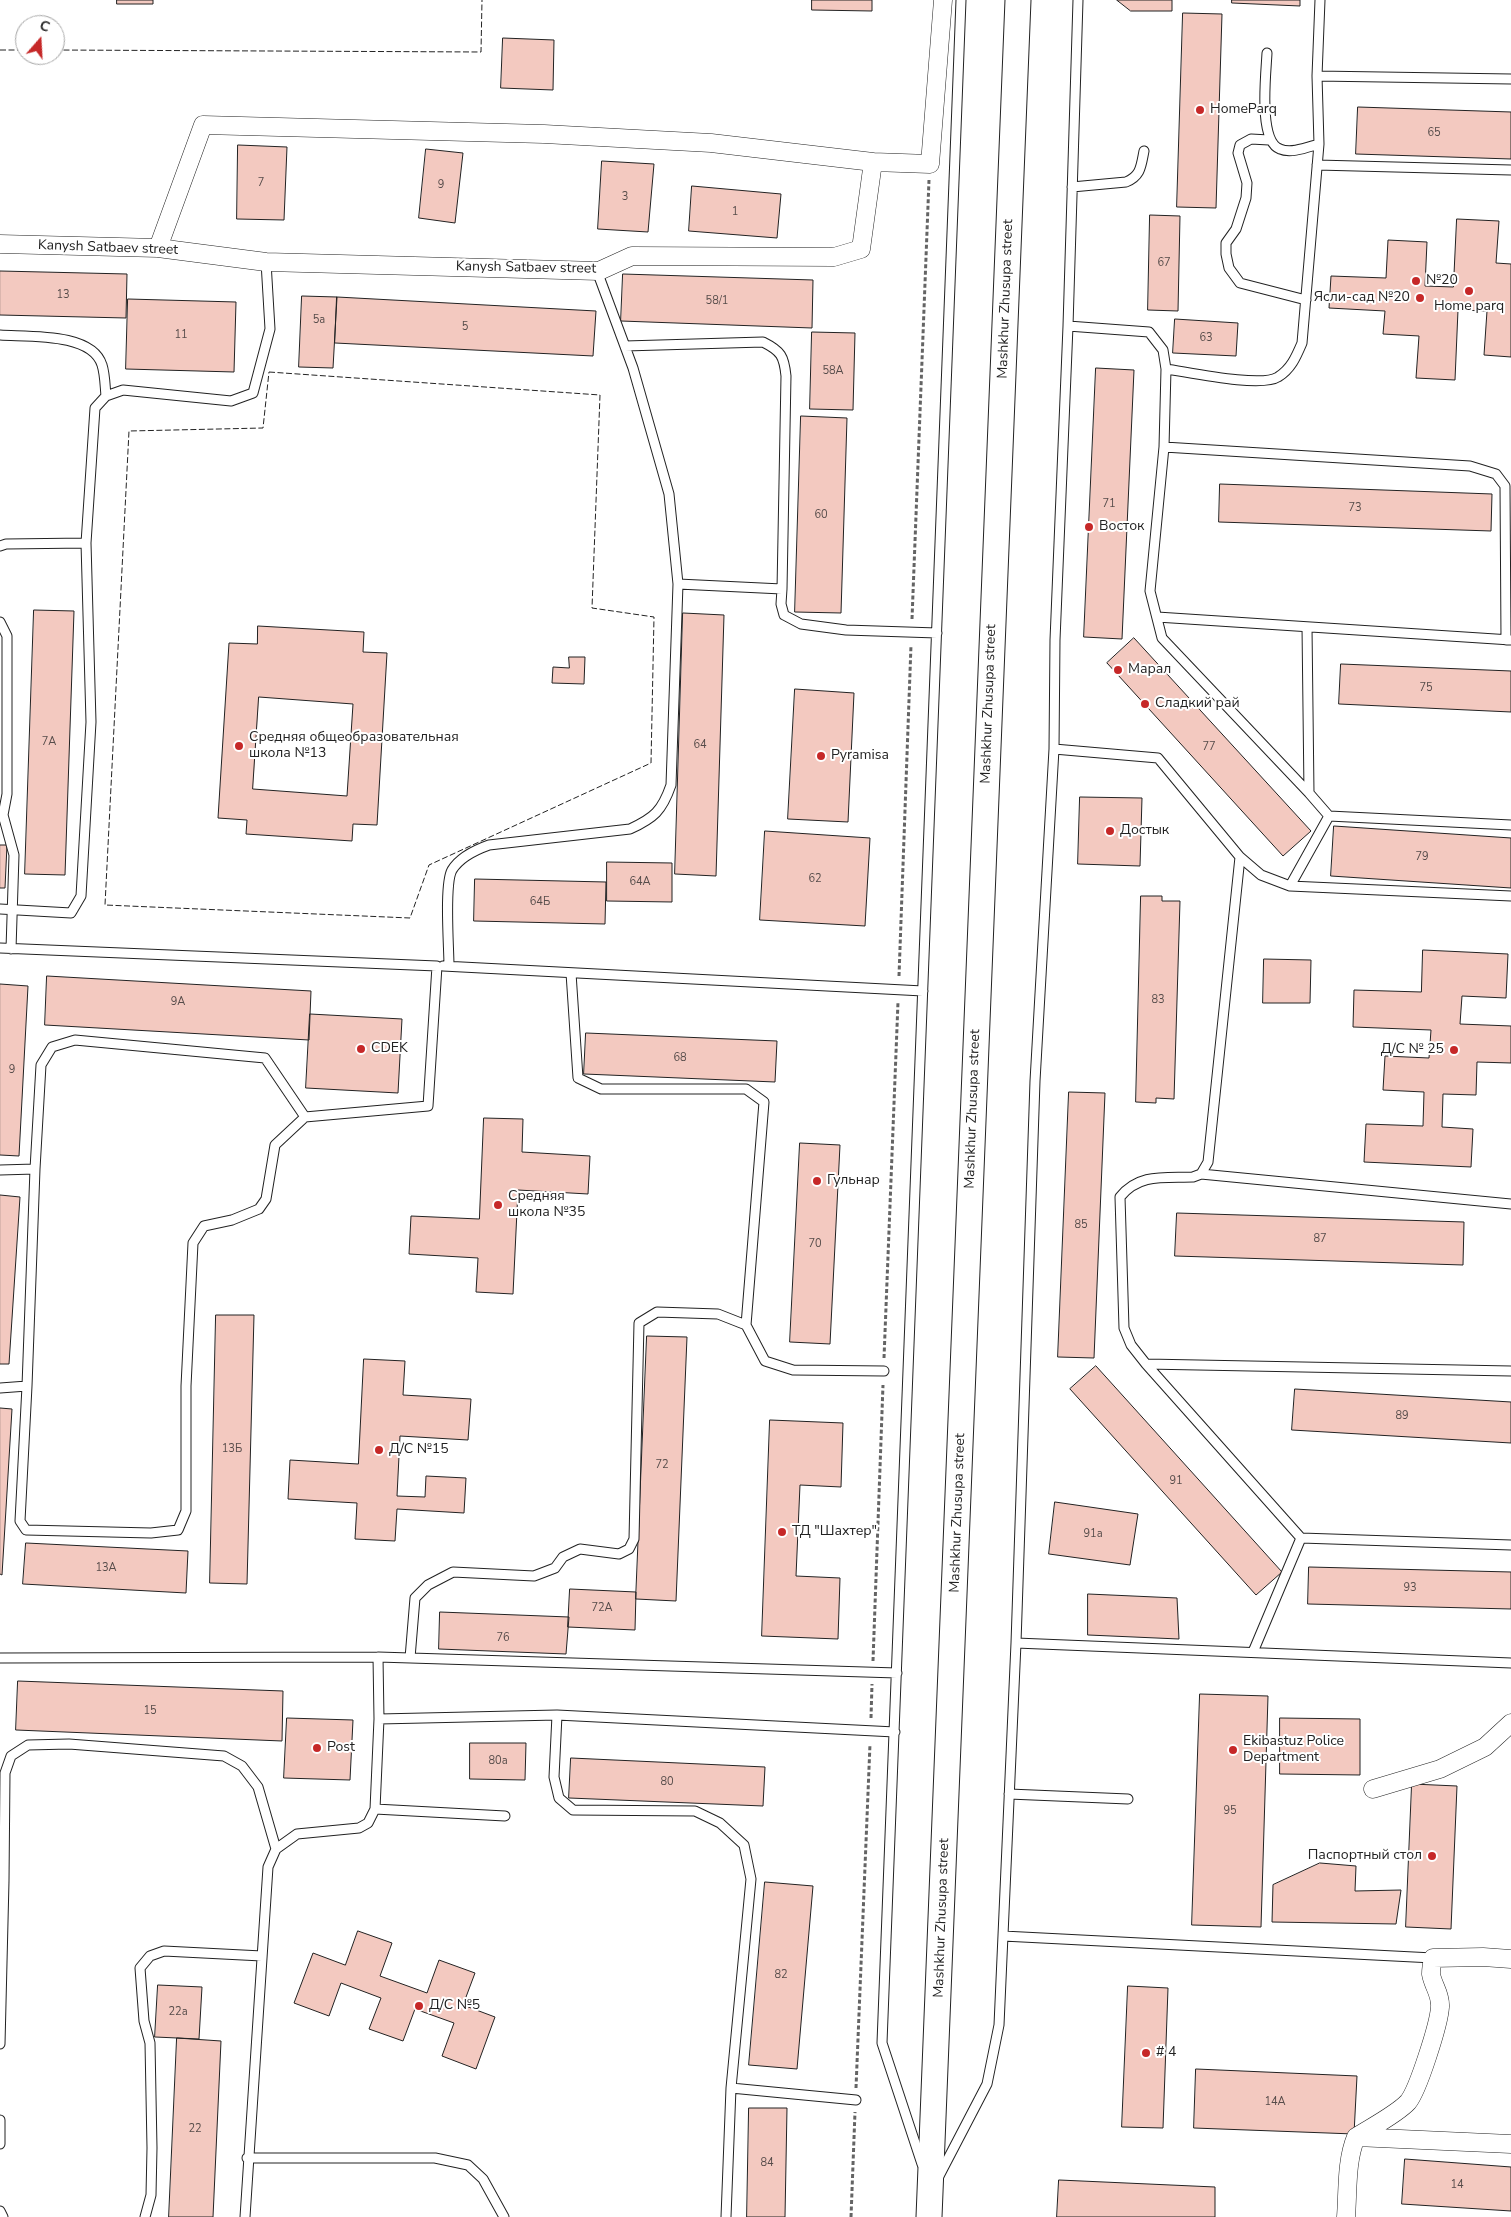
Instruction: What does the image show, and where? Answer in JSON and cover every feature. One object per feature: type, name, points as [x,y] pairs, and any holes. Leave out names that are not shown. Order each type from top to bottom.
[{"type":"main road","name":"Mashkhur Zhusupa street","points":[[929,2217],[1018,0]]},
{"type":"street","points":[[158,248],[203,125],[613,137],[711,143],[873,162],[930,164],[944,0]]},
{"type":"street","name":"Kanysh Satbaev street","points":[[0,244],[158,248],[266,262],[597,270],[632,256],[834,257],[861,249],[873,162]]},
{"type":"street","points":[[1373,1789],[1440,1769],[1485,1747],[1511,1722]]},
{"type":"street","points":[[1346,2217],[1350,2160],[1356,2137],[1407,2104],[1412,2097],[1437,2025],[1440,2007],[1439,1992],[1431,1974],[1433,1958],[1483,1957],[1511,1959]]},
{"type":"street","points":[[1356,2137],[1511,2144]]},
{"type":"lane","points":[[931,2191],[882,2043],[961,0]]},
{"type":"lane","points":[[931,2191],[987,2084],[999,2025],[1016,1643],[1035,1082],[1054,750],[1055,640],[1068,326],[1078,0]]},
{"type":"lane","points":[[1166,369],[1249,382],[1276,379],[1292,365],[1302,343],[1319,144],[1317,76],[1320,0]]},
{"type":"lane","points":[[1267,53],[1265,117],[1269,140],[1280,150],[1296,150],[1319,144]]},
{"type":"lane","points":[[1317,76],[1511,79]]},
{"type":"lane","points":[[1269,140],[1251,139],[1240,145],[1238,153],[1247,182],[1246,198],[1236,229],[1226,243],[1229,268],[1240,283],[1306,300]]},
{"type":"lane","points":[[1072,186],[1126,182],[1134,179],[1140,173],[1144,151]]},
{"type":"lane","points":[[1317,165],[1511,170]]},
{"type":"lane","points":[[0,909],[71,913],[81,896],[91,722],[86,543],[95,408],[106,396],[123,390],[231,401],[253,393],[270,329],[266,262]]},
{"type":"lane","points":[[449,966],[450,879],[452,871],[469,853],[489,845],[630,829],[647,821],[659,812],[671,785],[678,584],[669,494],[625,346],[597,270]]},
{"type":"lane","points":[[1068,326],[1149,332],[1163,350],[1166,369],[1164,447],[1150,591],[1162,638],[1329,816],[1511,825]]},
{"type":"lane","points":[[0,335],[69,339],[94,352],[102,364],[106,396]]},
{"type":"lane","points":[[625,346],[763,342],[776,348],[784,359],[786,376],[781,604],[784,615],[801,624],[846,630],[937,633]]},
{"type":"lane","points":[[1157,618],[1508,640],[1505,486],[1496,474],[1470,466],[1164,447]]},
{"type":"lane","points":[[0,546],[6,544],[86,543]]},
{"type":"lane","points":[[678,584],[782,589]]},
{"type":"lane","points":[[0,622],[7,636],[7,794],[2,816],[14,856],[11,949]]},
{"type":"lane","points":[[1307,627],[1309,793]]},
{"type":"lane","points":[[1054,750],[1158,758],[1240,857],[1261,875],[1290,886],[1511,896]]},
{"type":"lane","points":[[1290,886],[1329,816]]},
{"type":"lane","points":[[1201,1174],[1208,1162],[1240,857]]},
{"type":"lane","points":[[0,948],[449,966],[924,991]]},
{"type":"lane","points":[[305,1117],[266,1058],[75,1040],[52,1047],[41,1065],[34,1169],[27,1386],[20,1521],[26,1530],[151,1533],[178,1530],[186,1511],[186,1386],[193,1243],[204,1226],[232,1220],[259,1209],[266,1199],[275,1145],[305,1117],[428,1106],[437,966]]},
{"type":"lane","points":[[571,973],[578,1078],[601,1089],[746,1089],[764,1102],[746,1324],[765,1361],[793,1370],[884,1371]]},
{"type":"lane","points":[[0,1170],[34,1169]]},
{"type":"lane","points":[[1511,1204],[1201,1174],[1193,1177],[1142,1179],[1128,1187],[1120,1197],[1124,1328],[1131,1345],[1301,1538],[1511,1546]]},
{"type":"lane","points":[[410,1658],[415,1598],[428,1585],[453,1572],[534,1576],[555,1568],[563,1557],[580,1549],[619,1554],[628,1549],[634,1539],[640,1323],[657,1312],[718,1314],[746,1324]]},
{"type":"lane","points":[[1146,1364],[1511,1371]]},
{"type":"lane","points":[[0,1388],[27,1386]]},
{"type":"lane","points":[[1253,1652],[1301,1538]]},
{"type":"lane","points":[[1016,1643],[1511,1663]]},
{"type":"lane","points":[[0,1658],[410,1658],[897,1673]]},
{"type":"lane","points":[[244,2217],[268,1868],[276,1849],[297,1834],[359,1828],[368,1822],[375,1809],[379,1719],[378,1658]]},
{"type":"lane","points":[[379,1719],[557,1716],[895,1732]]},
{"type":"lane","points":[[557,1716],[554,1777],[559,1798],[572,1810],[695,1811],[720,1823],[744,1845],[751,1879],[731,2088],[726,2217]]},
{"type":"lane","points":[[0,2044],[5,1773],[11,1756],[28,1745],[69,1744],[224,1756],[242,1766],[258,1787],[276,1849]]},
{"type":"lane","points":[[1009,1794],[1128,1799]]},
{"type":"lane","points":[[375,1809],[506,1816]]},
{"type":"lane","points":[[1003,1936],[1433,1958]]},
{"type":"lane","points":[[146,2217],[150,2195],[152,2148],[150,2043],[144,2021],[140,1968],[150,1956],[164,1951],[262,1956]]},
{"type":"lane","points":[[731,2088],[856,2100]]},
{"type":"lane","points":[[0,2120],[0,2144]]},
{"type":"lane","points":[[247,2158],[435,2158],[468,2165],[483,2179],[504,2217]]},
{"type":"lane","points":[[0,2212],[3,2217]]},
{"type":"path","points":[[852,2217],[930,164]]},
{"type":"building","points":[[117,0],[153,0],[153,4],[117,4]]},
{"type":"building","points":[[812,0],[872,0],[872,11],[812,10]]},
{"type":"building","points":[[1117,0],[1172,0],[1172,11],[1131,11]]},
{"type":"building","points":[[1232,0],[1300,0],[1300,6],[1232,3]]},
{"type":"building","name":"HomeParq","points":[[1183,13],[1222,14],[1216,208],[1177,207]]},
{"type":"building","points":[[503,38],[554,40],[553,90],[501,88]]},
{"type":"building","points":[[1358,107],[1511,112],[1511,159],[1356,154]]},
{"type":"building","points":[[238,145],[287,147],[284,220],[237,219]]},
{"type":"building","points":[[426,149],[463,153],[455,223],[419,218]]},
{"type":"building","points":[[602,161],[654,164],[648,232],[598,229]]},
{"type":"building","points":[[692,186],[781,194],[777,238],[689,231]]},
{"type":"building","points":[[1150,215],[1180,216],[1178,311],[1148,310]]},
{"type":"building","name":"Ясли-сад №20","points":[[1457,219],[1499,221],[1496,263],[1511,264],[1511,357],[1484,355],[1487,311],[1458,310],[1455,380],[1416,378],[1419,336],[1383,334],[1385,311],[1329,308],[1331,276],[1386,278],[1388,240],[1427,242],[1425,286],[1453,287]]},
{"type":"building","points":[[0,271],[127,274],[126,318],[0,315]]},
{"type":"building","points":[[623,274],[813,280],[812,328],[621,321]]},
{"type":"building","points":[[302,296],[337,297],[333,368],[299,367]]},
{"type":"building","points":[[337,297],[596,311],[593,356],[335,343]]},
{"type":"building","points":[[128,299],[236,302],[234,372],[126,369]]},
{"type":"building","points":[[1175,319],[1238,323],[1236,356],[1173,353]]},
{"type":"building","points":[[812,332],[855,333],[853,410],[810,409]]},
{"type":"building","points":[[1096,368],[1134,370],[1122,639],[1084,637]]},
{"type":"building","points":[[801,416],[847,418],[841,613],[795,612]]},
{"type":"building","points":[[1220,484],[1492,494],[1491,531],[1219,522]]},
{"type":"building","points":[[34,610],[74,611],[65,875],[25,874]]},
{"type":"building","points":[[683,613],[724,615],[716,876],[675,874]]},
{"type":"building","name":"Средняя общеобразовательная школа №13","points":[[258,626],[364,632],[363,652],[387,653],[377,825],[353,824],[352,841],[246,834],[247,820],[218,818],[229,643],[257,644]],"holes":[[[259,697],[353,704],[347,796],[253,789]]]},
{"type":"building","points":[[1134,638],[1311,831],[1283,856],[1107,663]]},
{"type":"building","points":[[569,657],[585,657],[584,684],[552,683],[553,667],[569,668]]},
{"type":"building","points":[[1341,664],[1511,671],[1511,712],[1339,704]]},
{"type":"building","name":"Pyramisa","points":[[795,689],[854,693],[848,822],[788,819]]},
{"type":"building","name":"Достык","points":[[1080,797],[1142,798],[1140,866],[1078,864]]},
{"type":"building","points":[[1334,826],[1511,838],[1511,888],[1331,876]]},
{"type":"building","points":[[765,831],[870,838],[865,926],[760,920]]},
{"type":"building","points":[[0,845],[7,845],[5,888],[0,888]]},
{"type":"building","points":[[607,862],[672,863],[672,902],[607,901]]},
{"type":"building","points":[[475,879],[606,882],[605,924],[474,921]]},
{"type":"building","points":[[1141,896],[1162,896],[1162,901],[1180,901],[1174,1099],[1156,1098],[1156,1103],[1136,1102]]},
{"type":"building","points":[[1423,950],[1508,954],[1506,998],[1462,996],[1460,1024],[1511,1026],[1511,1063],[1477,1062],[1476,1095],[1443,1094],[1442,1127],[1473,1129],[1471,1167],[1364,1162],[1366,1124],[1423,1126],[1424,1092],[1383,1090],[1385,1056],[1429,1058],[1431,1030],[1353,1027],[1354,990],[1421,992]]},
{"type":"building","points":[[1264,959],[1311,960],[1310,1003],[1263,1003]]},
{"type":"building","points":[[47,976],[311,991],[309,1040],[45,1025]]},
{"type":"building","points":[[0,984],[28,986],[19,1156],[0,1155]]},
{"type":"building","points":[[310,1014],[402,1019],[398,1093],[306,1088]]},
{"type":"building","points":[[586,1033],[777,1041],[775,1082],[584,1074]]},
{"type":"building","points":[[1069,1092],[1105,1093],[1094,1358],[1058,1357]]},
{"type":"building","name":"Средняя школа №35","points":[[484,1118],[523,1119],[522,1152],[590,1156],[588,1194],[518,1190],[513,1294],[476,1292],[478,1258],[409,1254],[411,1216],[479,1219]]},
{"type":"building","points":[[800,1143],[840,1145],[830,1344],[790,1342]]},
{"type":"building","points":[[0,1195],[20,1197],[9,1364],[0,1364]]},
{"type":"building","points":[[1177,1213],[1464,1222],[1463,1265],[1175,1256]]},
{"type":"building","points":[[216,1315],[254,1315],[247,1584],[210,1583]]},
{"type":"building","points":[[647,1336],[687,1337],[676,1601],[636,1599]]},
{"type":"building","name":"Д/С №15","points":[[364,1359],[405,1361],[403,1395],[471,1399],[468,1440],[400,1436],[397,1496],[425,1497],[426,1476],[466,1478],[464,1513],[397,1509],[395,1541],[355,1539],[357,1503],[288,1499],[290,1460],[358,1464]]},
{"type":"building","points":[[1096,1366],[1282,1572],[1256,1595],[1070,1389]]},
{"type":"building","points":[[1295,1389],[1511,1402],[1511,1443],[1292,1430]]},
{"type":"building","points":[[0,1408],[12,1409],[2,1575],[0,1574]]},
{"type":"building","name":"ТД \"Шахтер\"","points":[[770,1420],[843,1423],[841,1487],[800,1485],[796,1576],[840,1578],[838,1639],[762,1636]]},
{"type":"building","points":[[1055,1502],[1138,1514],[1130,1565],[1049,1554]]},
{"type":"building","points":[[26,1543],[188,1551],[186,1593],[23,1584]]},
{"type":"building","points":[[1309,1567],[1511,1572],[1511,1609],[1308,1604]]},
{"type":"building","points":[[570,1589],[636,1592],[635,1630],[568,1627]]},
{"type":"building","points":[[1088,1594],[1177,1598],[1179,1639],[1088,1635]]},
{"type":"building","points":[[440,1612],[569,1617],[566,1654],[439,1649]]},
{"type":"building","points":[[18,1681],[283,1691],[282,1741],[16,1730]]},
{"type":"building","points":[[1200,1694],[1268,1696],[1261,1927],[1192,1925]]},
{"type":"building","points":[[287,1718],[353,1720],[350,1780],[284,1778]]},
{"type":"building","points":[[1280,1718],[1360,1719],[1360,1775],[1280,1774]]},
{"type":"building","points":[[470,1743],[526,1743],[525,1780],[470,1779]]},
{"type":"building","points":[[571,1758],[765,1767],[763,1806],[569,1798]]},
{"type":"building","name":"Паспортный стол","points":[[1412,1784],[1457,1786],[1451,1929],[1406,1927]]},
{"type":"building","points":[[1320,1863],[1356,1866],[1355,1891],[1401,1890],[1396,1924],[1272,1922],[1273,1885]]},
{"type":"building","points":[[765,1882],[813,1886],[797,2069],[749,2065]]},
{"type":"building","points":[[358,1931],[392,1943],[380,1976],[427,1993],[439,1960],[475,1973],[463,2005],[495,2017],[476,2069],[442,2056],[454,2023],[415,2009],[403,2041],[369,2029],[381,1998],[341,1983],[329,2016],[294,2003],[313,1953],[345,1965]]},
{"type":"building","points":[[158,1985],[202,1987],[199,2039],[155,2037]]},
{"type":"building","points":[[1128,1986],[1168,1988],[1163,2128],[1122,2127]]},
{"type":"building","points":[[177,2038],[221,2041],[213,2217],[169,2217]]},
{"type":"building","points":[[1196,2069],[1357,2076],[1354,2134],[1194,2128]]},
{"type":"building","points":[[749,2108],[787,2108],[785,2217],[747,2217]]},
{"type":"building","points":[[1405,2159],[1511,2167],[1511,2211],[1402,2204]]},
{"type":"building","points":[[1059,2180],[1215,2187],[1215,2217],[1057,2217]]},
{"type":"fence","points":[[65,50],[481,52],[482,0]]},
{"type":"fence","points":[[0,50],[15,50]]},
{"type":"fence","points":[[269,372],[600,395],[592,608],[654,617],[651,763],[429,865],[410,918],[105,905],[129,431],[263,428],[269,372]]},
{"type":"place","name":"HomeParq","points":[[1200,110]]},
{"type":"place","name":"№20","points":[[1416,281]]},
{"type":"place","name":"Home parq","points":[[1469,291]]},
{"type":"place","name":"Ясли-сад №20","points":[[1420,298]]},
{"type":"place","name":"Восток","points":[[1089,527]]},
{"type":"place","name":"Марал","points":[[1118,670]]},
{"type":"place","name":"Сладкий рай","points":[[1145,704]]},
{"type":"place","name":"Средняя общеобразовательная школа №13","points":[[239,746]]},
{"type":"place","name":"Pyramisa","points":[[821,756]]},
{"type":"place","name":"Достык","points":[[1110,831]]},
{"type":"place","name":"CDEK","points":[[361,1049]]},
{"type":"place","name":"Д/С № 25","points":[[1454,1050]]},
{"type":"place","name":"Гульнар","points":[[817,1181]]},
{"type":"place","name":"Средняя школа №35","points":[[498,1205]]},
{"type":"place","name":"Д/С №15","points":[[379,1450]]},
{"type":"place","name":"ТД \"Шахтер\"","points":[[782,1532]]},
{"type":"place","name":"Post","points":[[317,1748]]},
{"type":"place","name":"Ekibastuz Police Department","points":[[1233,1750]]},
{"type":"place","name":"Паспортный стол","points":[[1432,1856]]},
{"type":"place","name":"Д/С №5","points":[[419,2006]]},
{"type":"place","name":"# 4","points":[[1146,2053]]}]
